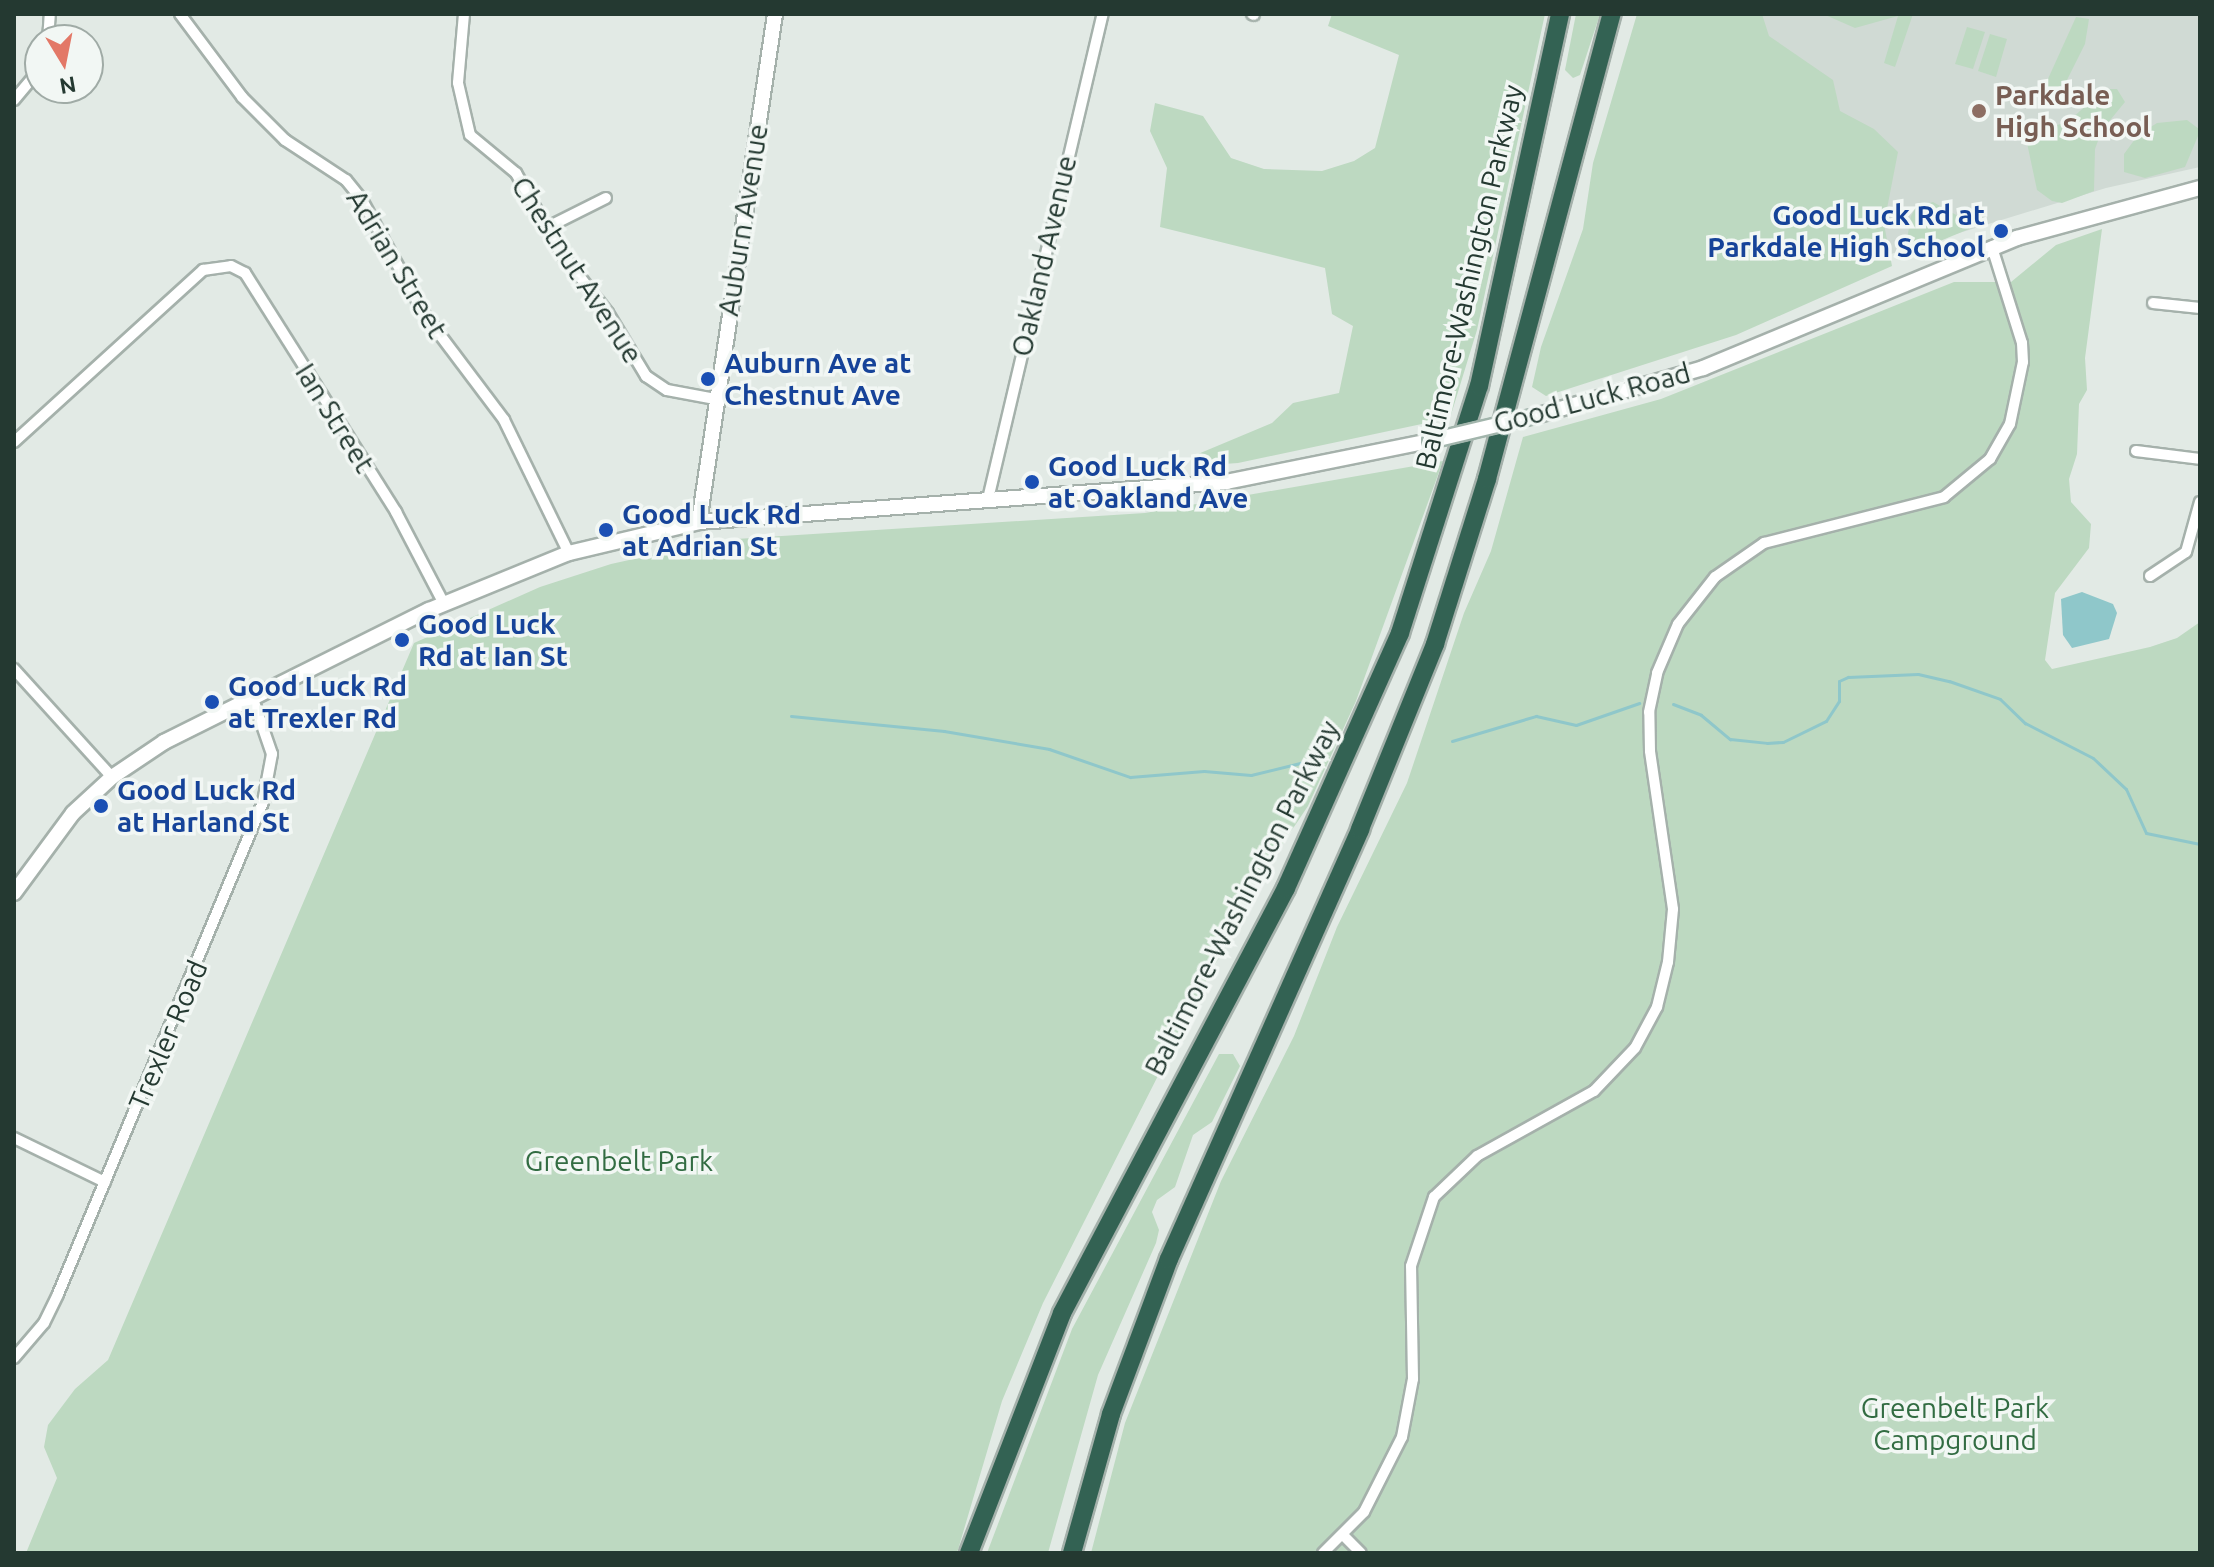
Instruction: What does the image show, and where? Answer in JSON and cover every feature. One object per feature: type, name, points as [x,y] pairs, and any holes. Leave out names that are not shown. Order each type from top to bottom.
[{"type":"highway","name":"Baltimore-Washington Parkway","points":[[969,1553],[1062,1313],[1286,888],[1400,633],[1479,386],[1560,14]]},
{"type":"highway","points":[[1072,1553],[1111,1414],[1169,1259],[1360,829],[1435,644],[1487,479],[1612,14]]},
{"type":"main road","name":"Auburn Avenue","points":[[699,522],[775,14]]},
{"type":"main road","name":"Good Luck Road","points":[[14,893],[73,813],[112,777],[181,732],[444,604],[569,553],[699,522],[1226,482],[1430,441],[1535,416],[1703,368],[1852,310],[1992,247],[2068,221],[2200,188]]},
{"type":"street","name":"Adrian Street","points":[[180,14],[242,97],[285,140],[346,180],[362,200],[425,315],[504,420],[569,553]]},
{"type":"street","name":"Chestnut Avenue","points":[[464,14],[457,73],[466,126],[474,141],[516,173],[546,228],[646,376],[667,390],[715,399]]},
{"type":"street","name":"Oakland Avenue","points":[[988,499],[1103,14]]},
{"type":"street","points":[[546,228],[606,198]]},
{"type":"street","points":[[1323,1553],[1343,1535],[1387,1476],[1402,1437],[1413,1379],[1411,1266],[1434,1197],[1477,1156],[1594,1091],[1635,1048],[1657,1007],[1668,962],[1673,909],[1650,751],[1649,712],[1657,673],[1678,624],[1715,577],[1764,543],[1944,497],[1990,459],[2010,424],[2023,362],[1992,247]]},
{"type":"street","name":"Ian Street","points":[[14,442],[203,270],[224,264],[245,273],[396,512],[444,604]]},
{"type":"street","points":[[2153,303],[2200,308]]},
{"type":"street","points":[[2136,451],[2200,459]]},
{"type":"street","points":[[2150,576],[2186,552],[2200,502]]},
{"type":"street","points":[[14,669],[112,777]]},
{"type":"street","name":"Trexler Road","points":[[14,1358],[44,1323],[271,780],[270,742],[253,699]]},
{"type":"street","points":[[14,1138],[105,1182]]},
{"type":"street","points":[[1343,1535],[1361,1553]]},
{"type":"shaded area","name":"Parkdale High School","points":[[1741,14],[2200,14],[2200,167],[2106,188],[1842,269]]},
{"type":"green space","points":[[1332,14],[1545,14],[1477,330],[1450,418],[1238,463],[1196,466],[1198,454],[1272,423],[1293,403],[1339,393],[1353,326],[1332,314],[1325,268],[1160,227],[1167,168],[1150,131],[1155,103],[1203,116],[1231,158],[1264,169],[1322,171],[1354,161],[1375,148],[1399,55],[1328,26]]},
{"type":"green space","points":[[1576,14],[1600,14],[1580,75],[1573,78],[1565,70]]},
{"type":"green space","points":[[1637,14],[1762,14],[1769,36],[1833,80],[1840,111],[1874,129],[1898,152],[1884,224],[1892,266],[1736,335],[1546,396],[1532,387],[1541,347],[1583,229],[1593,163]]},
{"type":"green space","points":[[1823,14],[1913,14],[1895,67],[1884,63],[1898,16],[1855,28]]},
{"type":"green space","points":[[2076,17],[2089,19],[2085,44],[2065,84],[2048,92],[2047,81]]},
{"type":"green space","points":[[1967,27],[1985,32],[1973,69],[1955,64]]},
{"type":"green space","points":[[1990,34],[2007,39],[1996,77],[1978,71]]},
{"type":"green space","points":[[2104,89],[2117,89],[2125,102],[2102,130],[2095,149],[2094,191],[2062,203],[2052,201],[2037,190],[2027,143],[2037,132],[2069,121]]},
{"type":"green space","points":[[2187,120],[2199,129],[2185,167],[2145,178],[2124,172],[2124,154],[2138,135],[2157,123]]},
{"type":"green space","points":[[1933,202],[1967,221],[1969,229],[1916,251],[1907,239],[1911,216],[1916,207]]},
{"type":"green space","name":"Greenbelt Park Campground","points":[[2102,229],[2085,358],[2087,390],[2079,404],[2077,454],[2069,479],[2071,502],[2091,524],[2089,548],[2055,593],[2045,660],[2052,669],[2150,647],[2177,638],[2200,622],[2200,1553],[1091,1553],[1125,1423],[1221,1181],[1294,1036],[1337,927],[1407,783],[1464,613],[1491,551],[1523,437],[1661,399],[1954,282],[2011,282],[2056,245]]},
{"type":"green space","name":"Greenbelt Park","points":[[1443,461],[1356,701],[1308,806],[1251,891],[1244,917],[1209,975],[1043,1303],[1002,1401],[957,1553],[26,1553],[57,1478],[44,1447],[48,1425],[75,1389],[108,1360],[414,643],[540,587],[611,564],[720,540],[1145,513]]},
{"type":"green space","points":[[1219,1054],[1233,1054],[1240,1066],[1212,1122],[1193,1135],[1175,1187],[1157,1200],[1152,1212],[1159,1230],[1156,1243],[1098,1375],[1048,1553],[987,1553],[1072,1329]]},
{"type":"water","points":[[2082,592],[2113,604],[2117,613],[2109,639],[2072,648],[2063,635],[2061,599]]},
{"type":"waterway","points":[[1673,704],[1701,715],[1730,739],[1783,742],[1826,721],[1839,701],[1839,681],[1848,677],[1918,674],[1949,681],[2000,699],[2025,723],[2093,758],[2126,789],[2146,833],[2200,844]]},
{"type":"waterway","points":[[1452,741],[1536,716],[1576,725],[1639,703]]},
{"type":"waterway","points":[[791,716],[944,731],[1049,749],[1130,777],[1204,771],[1251,775],[1308,761]]},
{"type":"place","name":"Parkdale High School","points":[[1979,111]]},
{"type":"place","name":"Good Luck Rd at Parkdale High School","points":[[2001,231]]},
{"type":"place","name":"Auburn Ave at Chestnut Ave","points":[[708,379]]},
{"type":"place","name":"Good Luck Rd at Oakland Ave","points":[[1032,482]]},
{"type":"place","name":"Good Luck Rd at Adrian St","points":[[606,530]]},
{"type":"place","name":"Good Luck Rd at Ian St","points":[[402,640]]},
{"type":"place","name":"Good Luck Rd at Trexler Rd","points":[[212,702]]},
{"type":"place","name":"Good Luck Rd at Harland St","points":[[101,806]]}]
